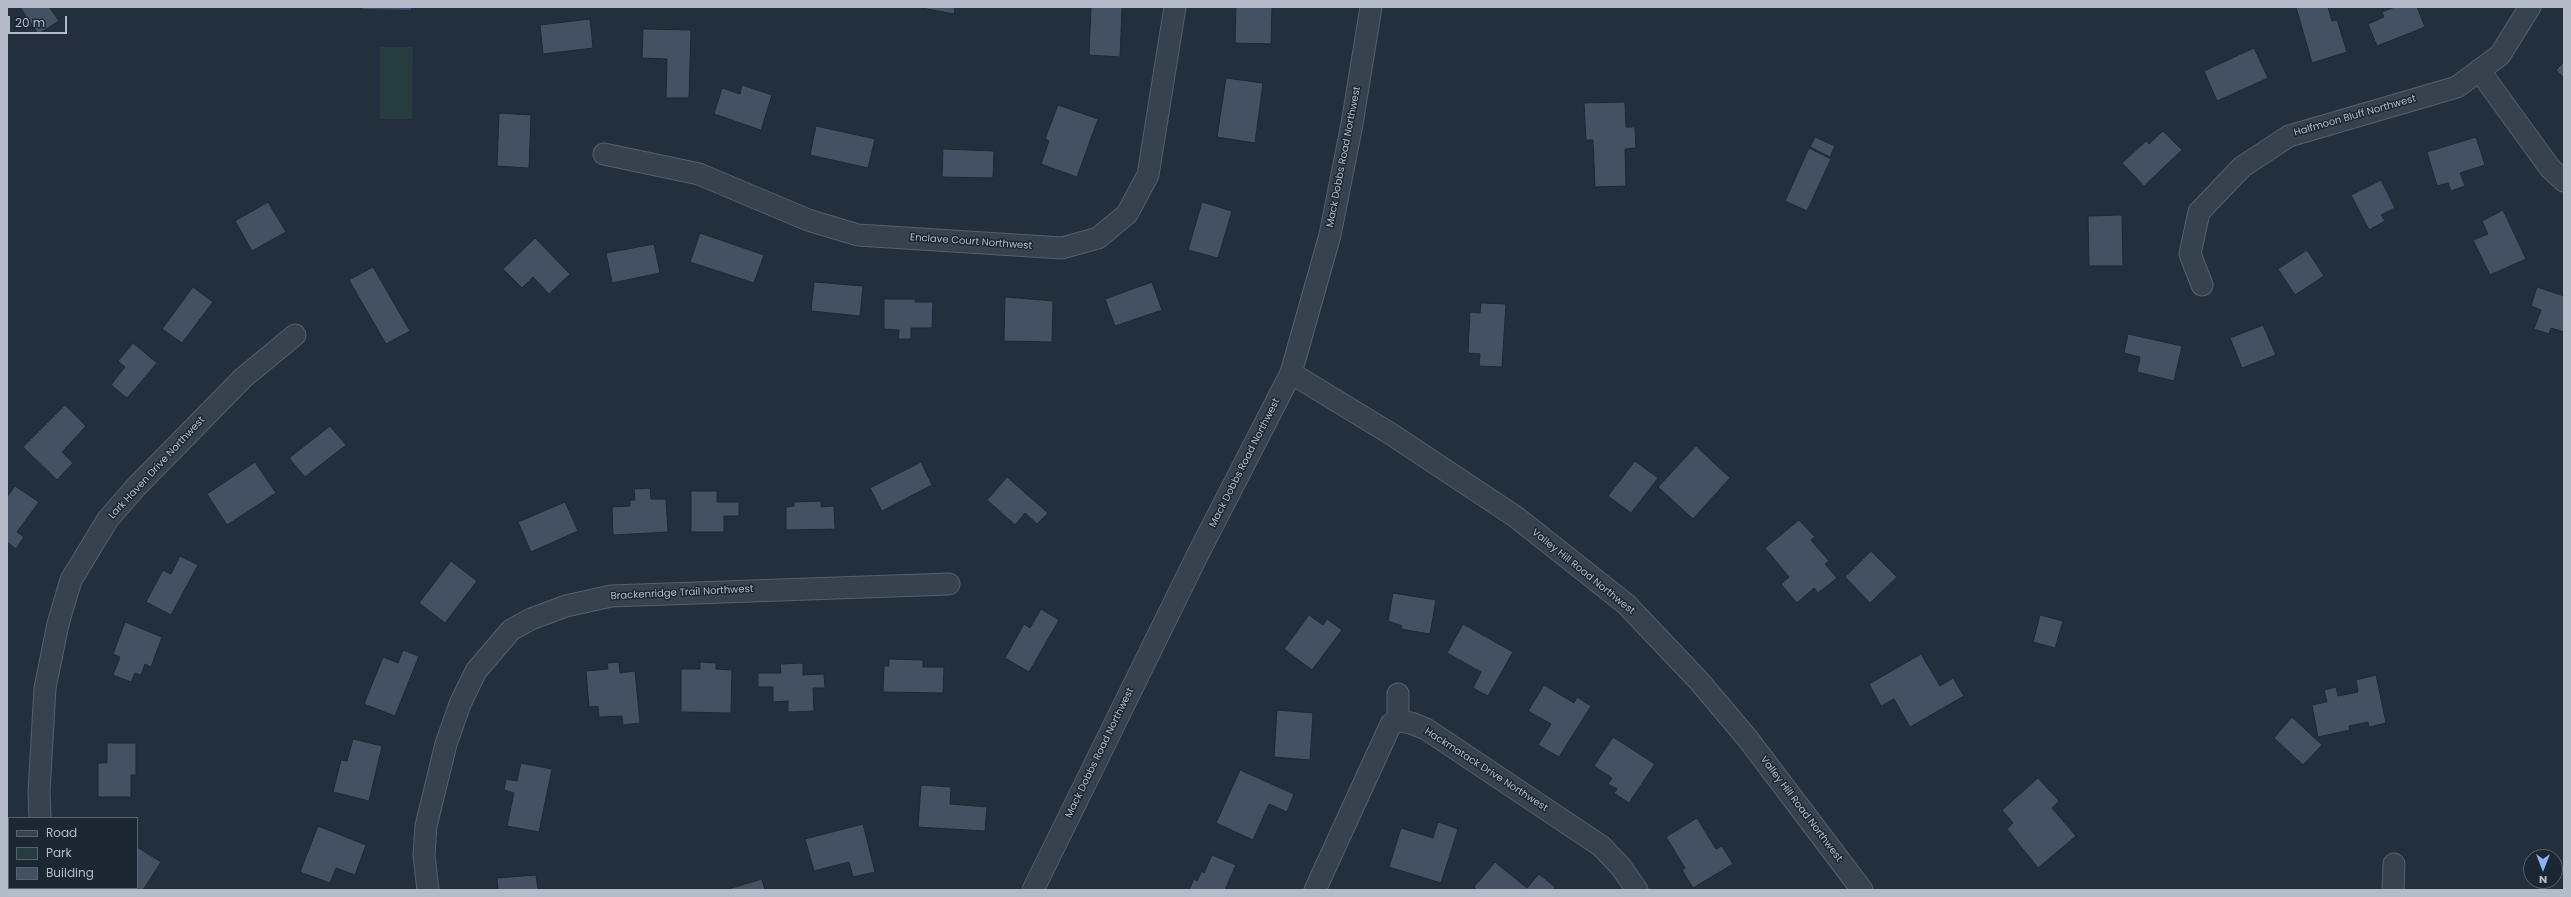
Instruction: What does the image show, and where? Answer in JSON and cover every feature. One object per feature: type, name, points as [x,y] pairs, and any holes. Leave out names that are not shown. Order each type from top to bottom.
[{"type":"street","name":"Enclave Court Northwest","points":[[604,154],[699,174],[808,220],[858,234],[1062,248],[1098,238],[1127,214],[1148,175],[1175,7]]},
{"type":"street","name":"Mack Dobbs Road Northwest","points":[[1033,890],[1192,565],[1291,373],[1330,234],[1352,124],[1371,7]]},
{"type":"street","name":"Halfmoon Bluff Northwest","points":[[2202,285],[2190,254],[2200,212],[2242,167],[2289,136],[2457,87],[2500,55],[2530,7]]},
{"type":"street","points":[[2479,70],[2550,168],[2564,181]]},
{"type":"street","name":"Lark Haven Drive Northwest","points":[[40,817],[39,792],[45,688],[58,624],[71,580],[108,519],[136,487],[243,378],[295,336]]},
{"type":"street","name":"Valley Hill Road Northwest","points":[[1291,373],[1391,434],[1516,517],[1626,604],[1699,681],[1748,739],[1862,890]]},
{"type":"street","name":"Brackenridge Trail Northwest","points":[[428,890],[424,855],[426,826],[446,744],[460,704],[476,671],[511,630],[531,619],[566,606],[611,596],[949,584]]},
{"type":"street","points":[[1315,890],[1391,724],[1398,722],[1398,694]]},
{"type":"street","name":"Hackmatack Drive Northwest","points":[[1398,722],[1411,723],[1426,729],[1600,846],[1621,867],[1637,890]]},
{"type":"street","points":[[2393,890],[2394,864]]},
{"type":"green space","points":[[380,47],[413,47],[412,119],[380,119]]},
{"type":"water","points":[[363,7],[411,7],[411,10],[363,9]]},
{"type":"building","points":[[20,7],[52,7],[50,8],[59,21],[38,34]]},
{"type":"building","points":[[917,7],[955,7],[954,14]]},
{"type":"building","points":[[1091,7],[1122,7],[1120,57],[1089,55]]},
{"type":"building","points":[[1236,7],[1272,7],[1271,44],[1235,43]]},
{"type":"building","points":[[2296,7],[2328,7],[2332,21],[2337,20],[2347,52],[2312,63]]},
{"type":"building","points":[[2395,7],[2417,7],[2425,27],[2377,46],[2368,24],[2384,17],[2382,12]]},
{"type":"building","points":[[590,19],[593,48],[543,54],[540,25]]},
{"type":"building","points":[[643,29],[691,30],[689,98],[666,98],[667,59],[642,58]]},
{"type":"building","points":[[2254,48],[2268,78],[2217,101],[2204,71]]},
{"type":"building","points":[[2564,62],[2564,78],[2556,70]]},
{"type":"building","points":[[1226,78],[1263,83],[1255,143],[1217,137]]},
{"type":"building","points":[[742,85],[772,95],[761,130],[714,114],[722,88],[740,94]]},
{"type":"building","points":[[1625,102],[1626,127],[1635,127],[1636,148],[1625,149],[1626,186],[1595,187],[1593,140],[1586,140],[1584,103]]},
{"type":"building","points":[[1058,105],[1098,119],[1077,177],[1041,164],[1049,141],[1045,139]]},
{"type":"building","points":[[499,113],[531,115],[529,168],[497,166]]},
{"type":"building","points":[[816,126],[875,139],[868,168],[810,155]]},
{"type":"building","points":[[2163,131],[2182,150],[2144,186],[2122,163],[2146,141],[2149,144]]},
{"type":"building","points":[[1815,137],[1835,146],[1830,157],[1810,147]]},
{"type":"building","points":[[2476,137],[2485,165],[2460,173],[2465,186],[2451,191],[2448,183],[2437,186],[2427,152]]},
{"type":"building","points":[[1809,148],[1831,159],[1807,211],[1785,201]]},
{"type":"building","points":[[943,149],[994,151],[993,178],[942,177]]},
{"type":"building","points":[[2381,180],[2395,208],[2381,215],[2385,221],[2369,230],[2351,195]]},
{"type":"building","points":[[268,202],[286,232],[252,251],[235,221]]},
{"type":"building","points":[[1202,202],[1232,211],[1218,258],[1188,250]]},
{"type":"building","points":[[2503,210],[2526,259],[2490,275],[2473,240],[2488,234],[2482,221]]},
{"type":"building","points":[[2122,215],[2123,266],[2089,266],[2088,216]]},
{"type":"building","points":[[700,233],[764,255],[754,283],[690,262]]},
{"type":"building","points":[[535,238],[570,274],[549,294],[533,277],[522,288],[503,269]]},
{"type":"building","points":[[654,244],[660,273],[612,283],[606,253]]},
{"type":"building","points":[[2307,250],[2324,276],[2295,295],[2278,269]]},
{"type":"building","points":[[373,267],[410,331],[386,344],[349,280]]},
{"type":"building","points":[[814,282],[863,286],[860,316],[811,311]]},
{"type":"building","points":[[1152,282],[1162,310],[1115,326],[1105,299]]},
{"type":"building","points":[[193,287],[213,302],[182,343],[162,329]]},
{"type":"building","points":[[2537,287],[2564,296],[2564,332],[2551,328],[2549,334],[2534,329],[2541,310],[2531,306]]},
{"type":"building","points":[[1005,297],[1053,301],[1052,342],[1004,341]]},
{"type":"building","points":[[884,299],[915,299],[915,302],[933,302],[932,328],[911,328],[911,339],[898,339],[899,330],[884,329]]},
{"type":"building","points":[[1481,303],[1506,304],[1502,367],[1479,366],[1480,354],[1468,353],[1470,312],[1480,313]]},
{"type":"building","points":[[2263,325],[2276,355],[2242,368],[2230,338]]},
{"type":"building","points":[[2128,334],[2182,346],[2174,381],[2137,372],[2140,357],[2124,353]]},
{"type":"building","points":[[133,343],[157,363],[127,398],[111,385],[125,367],[118,361]]},
{"type":"building","points":[[65,405],[86,426],[62,452],[73,463],[57,480],[23,447]]},
{"type":"building","points":[[330,426],[346,445],[305,477],[289,458]]},
{"type":"building","points":[[1696,446],[1730,478],[1693,519],[1658,487]]},
{"type":"building","points":[[1635,461],[1658,478],[1631,513],[1608,496]]},
{"type":"building","points":[[255,462],[276,493],[227,525],[207,494]]},
{"type":"building","points":[[921,462],[932,485],[882,511],[870,488]]},
{"type":"building","points":[[1007,477],[1048,513],[1037,524],[1025,513],[1015,525],[987,500]]},
{"type":"building","points":[[15,486],[39,502],[17,532],[24,537],[16,549],[7,542],[7,497]]},
{"type":"building","points":[[650,488],[651,499],[666,499],[668,532],[613,535],[612,507],[630,506],[630,500],[635,500],[634,489]]},
{"type":"building","points":[[691,491],[717,491],[717,502],[739,502],[739,516],[724,516],[724,532],[691,532]]},
{"type":"building","points":[[821,501],[821,507],[834,506],[835,529],[786,530],[786,507],[794,506],[794,502]]},
{"type":"building","points":[[565,502],[578,531],[531,552],[518,522]]},
{"type":"building","points":[[1799,520],[1815,537],[1811,540],[1829,561],[1825,564],[1837,578],[1818,593],[1814,588],[1797,603],[1781,584],[1789,577],[1765,548]]},
{"type":"building","points":[[1871,551],[1897,577],[1870,603],[1845,577]]},
{"type":"building","points":[[180,556],[198,565],[171,615],[146,602],[163,570],[171,574]]},
{"type":"building","points":[[451,561],[477,581],[445,623],[419,603]]},
{"type":"building","points":[[1393,593],[1436,600],[1430,634],[1401,629],[1402,626],[1388,621]]},
{"type":"building","points":[[1041,609],[1059,620],[1029,672],[1005,658],[1024,624],[1030,628]]},
{"type":"building","points":[[1309,615],[1323,625],[1327,619],[1342,630],[1312,670],[1284,649]]},
{"type":"building","points":[[2040,615],[2063,621],[2055,648],[2033,642]]},
{"type":"building","points":[[125,622],[162,637],[151,667],[145,664],[141,675],[135,673],[131,682],[113,675],[120,657],[113,654]]},
{"type":"building","points":[[1463,624],[1513,652],[1488,696],[1473,688],[1481,672],[1447,653]]},
{"type":"building","points":[[403,650],[419,656],[395,716],[364,704],[383,657],[398,663]]},
{"type":"building","points":[[1921,654],[1940,686],[1953,678],[1964,696],[1910,727],[1894,699],[1881,706],[1869,684]]},
{"type":"building","points":[[889,659],[923,660],[923,667],[944,667],[943,693],[883,692],[884,666],[889,666]]},
{"type":"building","points":[[619,662],[620,673],[635,671],[640,723],[623,725],[622,716],[599,717],[598,706],[589,707],[586,671],[608,669],[607,663]]},
{"type":"building","points":[[700,662],[716,663],[716,669],[732,670],[731,713],[681,712],[681,669],[700,669]]},
{"type":"building","points":[[803,663],[803,675],[824,674],[825,688],[813,688],[814,711],[788,712],[788,701],[773,702],[773,687],[758,687],[758,673],[781,673],[780,664]]},
{"type":"building","points":[[2376,675],[2386,723],[2369,727],[2368,722],[2349,726],[2350,730],[2318,737],[2312,705],[2327,702],[2324,690],[2336,687],[2338,696],[2358,692],[2356,680]]},
{"type":"building","points":[[1544,685],[1574,703],[1577,697],[1591,706],[1559,757],[1538,745],[1551,724],[1528,711]]},
{"type":"building","points":[[1277,710],[1313,713],[1310,760],[1274,757]]},
{"type":"building","points":[[2292,717],[2322,745],[2303,765],[2274,738]]},
{"type":"building","points":[[1613,737],[1655,764],[1629,803],[1614,793],[1617,789],[1608,784],[1612,778],[1594,766]]},
{"type":"building","points":[[353,739],[382,746],[369,801],[333,792],[341,760],[347,761]]},
{"type":"building","points":[[107,743],[136,743],[136,775],[131,775],[131,797],[98,797],[98,763],[107,763]]},
{"type":"building","points":[[521,763],[552,769],[539,832],[507,826],[514,793],[504,790],[506,779],[517,781]]},
{"type":"building","points":[[1240,770],[1294,794],[1287,812],[1269,804],[1253,840],[1216,823]]},
{"type":"building","points":[[2038,778],[2059,801],[2052,808],[2076,836],[2038,868],[2007,829],[2013,823],[2002,810]]},
{"type":"building","points":[[921,785],[951,787],[950,804],[987,807],[985,831],[918,827]]},
{"type":"building","points":[[1697,818],[1716,849],[1722,846],[1733,864],[1693,888],[1682,870],[1685,868],[1666,837]]},
{"type":"building","points":[[1438,822],[1458,829],[1441,883],[1389,867],[1401,828],[1433,838]]},
{"type":"building","points":[[863,824],[875,872],[853,877],[849,862],[814,871],[805,839]]},
{"type":"building","points":[[318,826],[366,845],[355,875],[336,868],[330,883],[300,872]]},
{"type":"building","points":[[138,848],[161,862],[143,890],[137,889]]},
{"type":"building","points":[[1212,855],[1236,865],[1225,890],[1189,890],[1194,879],[1197,881],[1202,871],[1204,873]]},
{"type":"building","points":[[1495,862],[1527,888],[1539,874],[1555,887],[1553,890],[1477,890],[1474,887]]},
{"type":"building","points":[[536,875],[538,890],[498,890],[497,878]]},
{"type":"building","points":[[762,879],[765,890],[725,890]]}]
